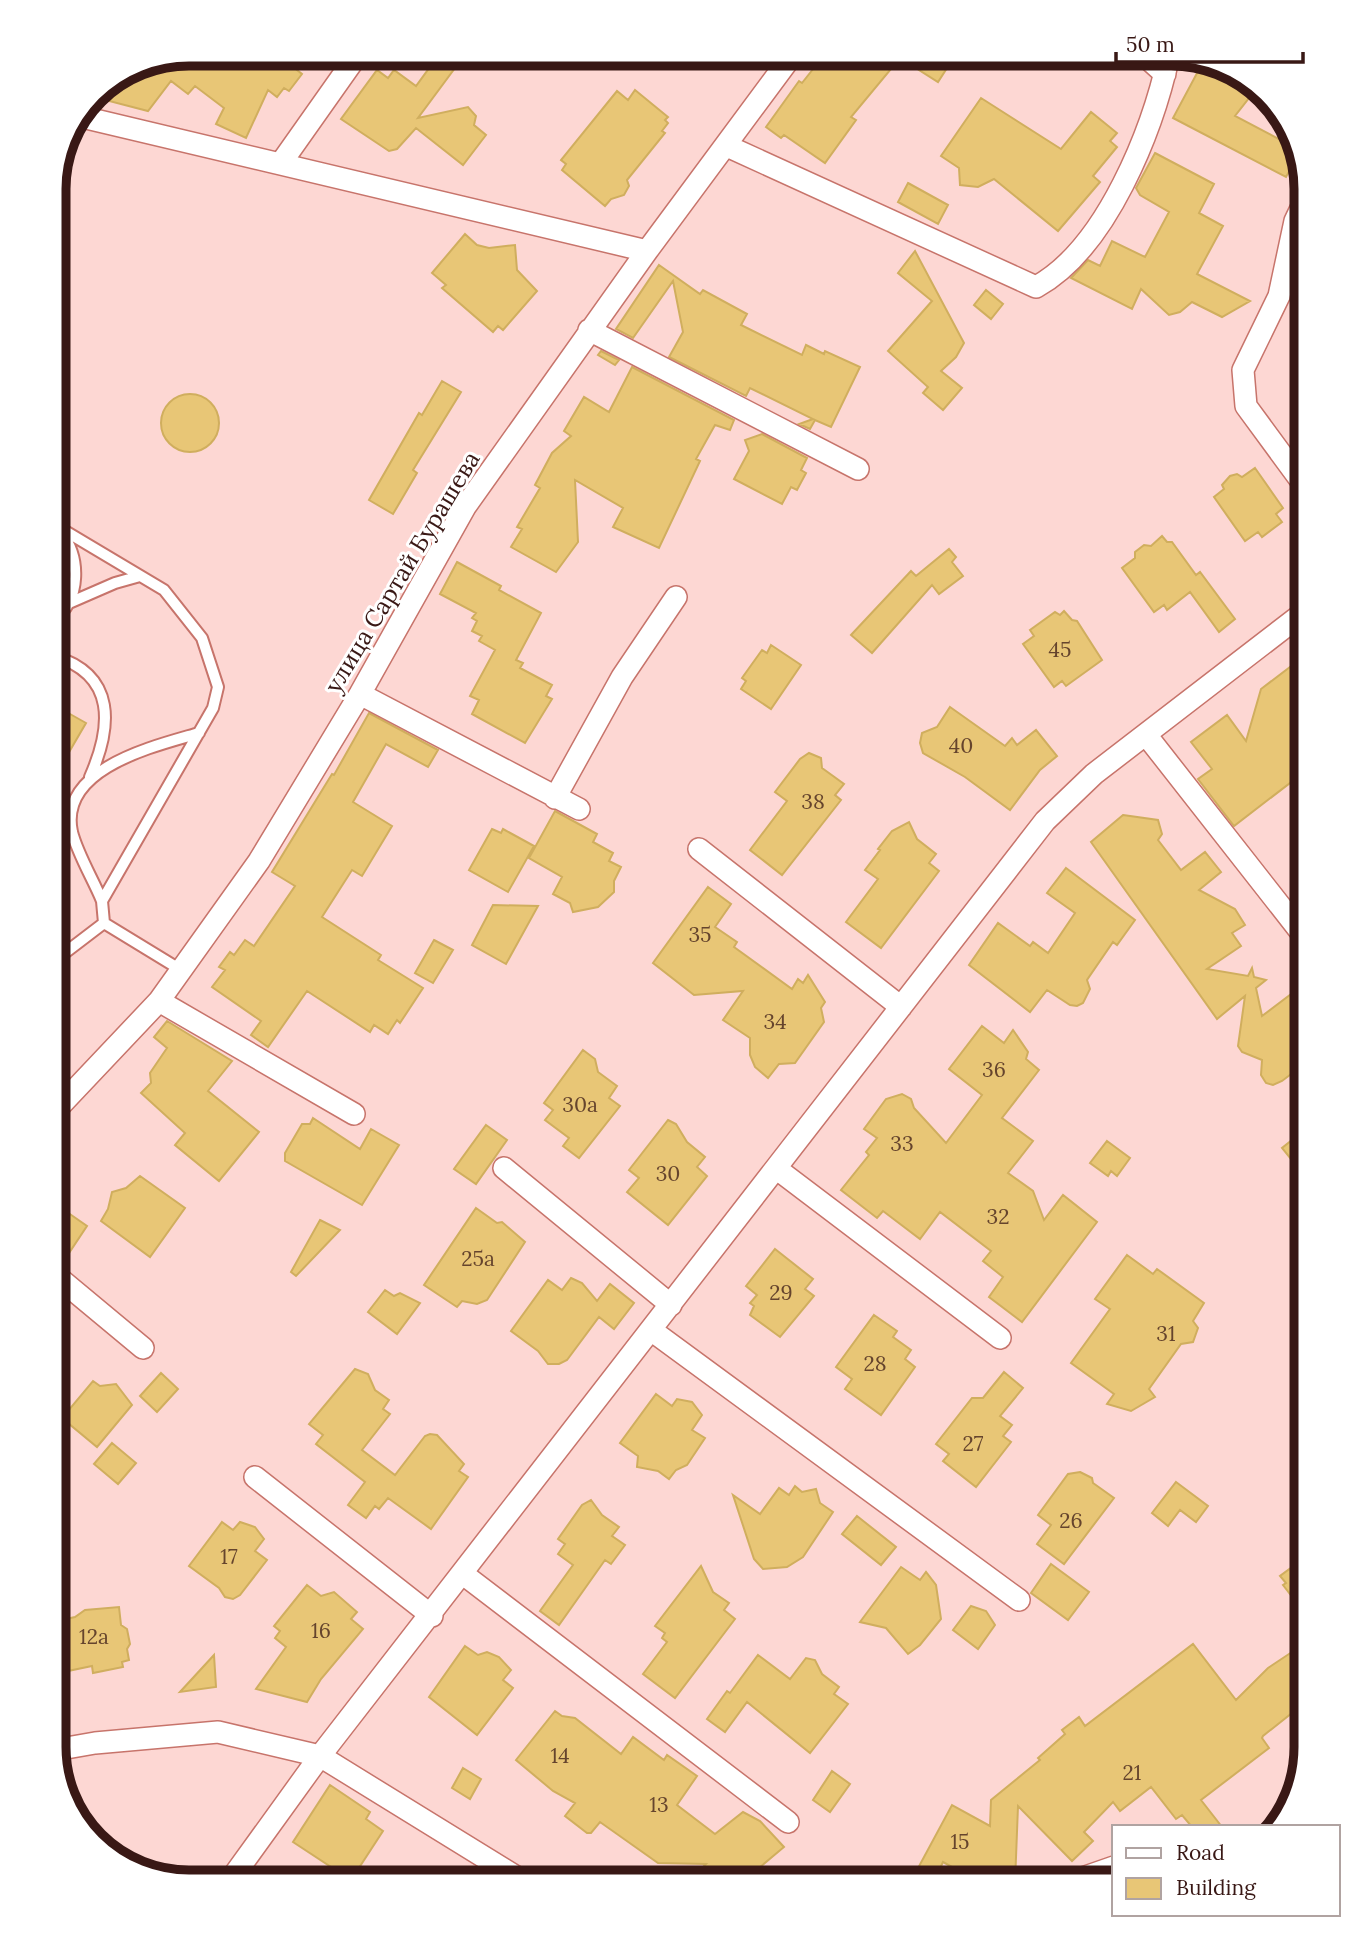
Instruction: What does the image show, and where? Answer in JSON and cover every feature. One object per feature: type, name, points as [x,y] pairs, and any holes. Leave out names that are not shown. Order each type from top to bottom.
[{"type":"street","points":[[281,163],[349,66]]},
{"type":"street","name":"улица Сартай Бурашева","points":[[66,1098],[159,1001],[259,861],[360,694],[465,507],[589,330],[783,67]]},
{"type":"street","points":[[727,146],[1036,287],[1051,279],[1090,237],[1123,187],[1141,147],[1166,67]]},
{"type":"street","points":[[89,119],[647,251]]},
{"type":"street","points":[[1294,225],[1279,296],[1244,370],[1246,406],[1294,471]]},
{"type":"street","points":[[589,330],[858,469]]},
{"type":"street","points":[[555,799],[622,677],[676,597]]},
{"type":"street","points":[[238,1870],[320,1756],[432,1616],[1045,821],[1094,774],[1147,736],[1294,620]]},
{"type":"street","points":[[360,694],[555,799],[579,809]]},
{"type":"street","points":[[1147,736],[1294,923]]},
{"type":"street","points":[[699,849],[901,1007]]},
{"type":"street","points":[[159,1001],[354,1114]]},
{"type":"street","points":[[504,1168],[671,1305]]},
{"type":"street","points":[[777,1168],[1000,1338]]},
{"type":"street","points":[[66,1284],[143,1348]]},
{"type":"street","points":[[652,1330],[1019,1600]]},
{"type":"street","points":[[255,1477],[432,1616]]},
{"type":"street","points":[[463,1574],[788,1822]]},
{"type":"street","points":[[66,1748],[218,1732],[320,1756],[505,1870]]},
{"type":"lane","points":[[67,532],[164,590],[202,638],[218,687],[213,708],[102,901]]},
{"type":"lane","points":[[67,544],[73,555],[75,580],[67,606]]},
{"type":"lane","points":[[69,603],[140,576]]},
{"type":"lane","points":[[67,663],[88,675],[102,692],[107,706],[104,735],[89,780],[73,805],[72,831],[102,901],[104,923]]},
{"type":"lane","points":[[89,780],[111,764],[151,747],[199,733]]},
{"type":"lane","points":[[104,923],[181,970]]},
{"type":"lane","points":[[67,952],[104,923]]},
{"type":"building","points":[[189,66],[300,66],[297,70],[302,74],[289,91],[284,88],[277,97],[268,90],[246,138],[216,124],[224,108],[195,86],[188,94],[171,81],[148,111],[109,101],[118,90],[135,79],[165,69]]},
{"type":"building","points":[[430,66],[455,68],[418,118],[468,107],[476,116],[474,125],[486,135],[463,165],[416,128],[397,149],[389,151],[341,119],[377,70],[388,78],[394,70],[416,86]]},
{"type":"building","points":[[815,67],[893,67],[851,117],[856,120],[825,163],[784,135],[781,138],[766,127],[799,81],[802,83]]},
{"type":"building","points":[[914,67],[948,67],[938,82]]},
{"type":"building","points":[[1199,70],[1219,76],[1251,96],[1235,116],[1285,142],[1292,167],[1286,177],[1173,118]]},
{"type":"building","points":[[635,90],[668,117],[665,120],[668,123],[662,131],[665,133],[627,180],[629,186],[624,195],[611,199],[605,206],[562,170],[566,164],[561,160],[617,91],[628,100]]},
{"type":"building","points":[[981,98],[1061,149],[1091,112],[1117,133],[1110,141],[1117,147],[1093,176],[1100,182],[1058,231],[994,179],[978,187],[960,185],[959,168],[941,156]]},
{"type":"building","points":[[1155,153],[1214,184],[1199,213],[1223,226],[1197,274],[1250,301],[1222,317],[1192,302],[1180,312],[1169,315],[1141,289],[1132,309],[1071,278],[1088,260],[1100,266],[1112,241],[1145,257],[1169,212],[1140,195],[1136,188]]},
{"type":"building","points":[[908,183],[948,205],[938,224],[898,202]]},
{"type":"building","points":[[465,234],[477,245],[489,248],[515,245],[517,270],[537,291],[503,330],[498,326],[493,332],[442,288],[446,285],[432,273]]},
{"type":"building","points":[[915,251],[964,343],[956,357],[941,371],[962,388],[943,410],[923,393],[928,387],[888,351],[932,301],[898,273]]},
{"type":"building","points":[[659,265],[700,294],[703,290],[747,314],[741,325],[802,355],[806,345],[860,367],[831,427],[815,420],[810,429],[799,424],[813,419],[750,388],[746,396],[669,357],[683,332],[673,281],[633,338],[616,329]]},
{"type":"building","points":[[986,290],[1003,304],[991,319],[974,305]]},
{"type":"building","points":[[601,351],[619,360],[615,365],[598,355]]},
{"type":"building","points":[[632,367],[734,420],[730,430],[715,425],[696,459],[700,461],[659,548],[613,527],[623,508],[575,480],[578,542],[556,572],[511,547],[522,529],[517,527],[540,488],[535,485],[552,453],[571,436],[564,431],[584,397],[609,412]]},
{"type":"building","points":[[442,381],[461,392],[413,470],[417,473],[393,514],[369,500],[419,413],[422,415]]},
{"type":"building","points":[[190,394],[206,399],[214,407],[219,423],[214,439],[206,447],[190,452],[174,447],[166,439],[161,423],[166,407],[174,399]]},
{"type":"building","points":[[762,434],[807,458],[801,470],[806,473],[797,490],[791,487],[782,504],[734,479],[749,451],[745,440]]},
{"type":"building","points":[[1255,468],[1283,508],[1276,514],[1282,522],[1262,537],[1258,532],[1245,541],[1214,497],[1224,489],[1222,485],[1230,476],[1237,474],[1242,477]]},
{"type":"building","points":[[1162,536],[1167,542],[1172,542],[1196,575],[1200,572],[1235,619],[1219,632],[1190,592],[1167,610],[1164,605],[1154,612],[1122,568],[1135,558],[1135,552],[1144,545],[1151,546]]},
{"type":"building","points":[[949,549],[956,557],[952,562],[963,576],[939,594],[932,585],[872,653],[851,635],[911,571],[916,576]]},
{"type":"building","points":[[457,562],[501,586],[499,590],[541,613],[516,660],[523,663],[520,668],[552,685],[546,696],[552,699],[525,743],[472,714],[479,700],[470,696],[495,650],[479,641],[482,636],[472,631],[477,621],[472,618],[476,613],[440,594]]},
{"type":"building","points":[[1064,611],[1072,620],[1077,621],[1102,660],[1066,686],[1062,681],[1054,687],[1023,644],[1034,636],[1030,630],[1055,612],[1060,615]]},
{"type":"building","points":[[771,645],[801,665],[771,709],[741,689],[746,681],[742,678],[762,650],[767,653]]},
{"type":"building","points":[[1294,664],[1294,780],[1234,826],[1198,779],[1212,769],[1191,742],[1227,715],[1246,741],[1261,689]]},
{"type":"building","points":[[950,707],[1005,746],[1012,738],[1017,745],[1036,730],[1057,756],[1040,770],[1010,810],[965,777],[923,753],[920,743],[922,733],[937,727]]},
{"type":"building","points":[[67,712],[86,723],[67,756]]},
{"type":"building","points":[[369,713],[438,750],[428,767],[386,744],[353,802],[392,826],[362,876],[352,870],[322,917],[381,955],[378,960],[423,988],[400,1023],[397,1020],[388,1034],[374,1025],[370,1032],[307,991],[268,1047],[251,1035],[261,1021],[212,987],[225,970],[219,967],[230,952],[234,955],[245,940],[254,946],[295,886],[272,872],[332,774],[334,775]]},
{"type":"building","points":[[809,753],[821,758],[822,768],[844,784],[835,795],[841,800],[782,875],[750,850],[787,801],[775,792],[800,759]]},
{"type":"building","points":[[555,811],[597,834],[593,842],[613,853],[609,861],[621,867],[614,881],[614,892],[598,907],[573,912],[570,903],[553,894],[562,877],[529,858]]},
{"type":"building","points":[[1123,815],[1158,820],[1162,834],[1158,840],[1181,870],[1205,852],[1221,872],[1199,890],[1235,909],[1245,925],[1232,933],[1241,946],[1207,969],[1248,976],[1252,968],[1254,977],[1266,980],[1256,988],[1262,1016],[1294,992],[1294,1072],[1273,1085],[1266,1083],[1261,1075],[1262,1060],[1242,1052],[1238,1046],[1245,996],[1217,1019],[1091,842]]},
{"type":"building","points":[[909,822],[917,839],[936,854],[929,863],[939,871],[881,948],[846,922],[878,879],[865,870],[880,850],[878,849],[892,831]]},
{"type":"building","points":[[492,829],[501,833],[503,829],[534,846],[508,892],[469,870]]},
{"type":"building","points":[[1066,868],[1135,920],[1117,945],[1113,942],[1087,980],[1090,989],[1083,1003],[1070,1005],[1047,990],[1030,1012],[969,965],[998,923],[1030,946],[1033,942],[1048,953],[1075,913],[1047,893]]},
{"type":"building","points":[[708,887],[731,904],[715,927],[737,942],[734,947],[792,989],[798,979],[803,983],[808,975],[825,1002],[821,1008],[824,1022],[795,1063],[779,1064],[768,1078],[755,1067],[750,1055],[750,1038],[723,1020],[743,991],[694,995],[653,963]]},
{"type":"building","points":[[493,905],[538,906],[506,964],[472,945]]},
{"type":"building","points":[[434,940],[453,950],[433,983],[415,973]]},
{"type":"building","points":[[167,1021],[232,1061],[208,1091],[259,1132],[219,1181],[175,1145],[185,1133],[141,1093],[151,1083],[150,1073],[167,1048],[154,1037]]},
{"type":"building","points":[[982,1026],[1004,1043],[1013,1030],[1028,1052],[1026,1059],[1039,1070],[1002,1118],[1033,1141],[1008,1173],[1033,1191],[1044,1220],[1063,1195],[1097,1222],[1022,1322],[989,1297],[1003,1277],[983,1261],[991,1251],[940,1212],[920,1239],[883,1211],[877,1218],[841,1190],[869,1155],[866,1152],[877,1138],[864,1129],[886,1099],[902,1094],[911,1099],[914,1108],[946,1143],[982,1095],[949,1069]]},
{"type":"building","points":[[583,1050],[595,1059],[598,1072],[617,1086],[609,1098],[620,1106],[579,1158],[563,1146],[569,1138],[545,1120],[553,1110],[544,1103]]},
{"type":"building","points":[[313,1118],[360,1149],[371,1129],[399,1145],[362,1205],[285,1161],[285,1153],[302,1124],[310,1124]]},
{"type":"building","points":[[668,1120],[676,1124],[687,1142],[705,1157],[697,1167],[707,1176],[668,1225],[627,1192],[639,1178],[629,1170]]},
{"type":"building","points":[[486,1125],[507,1140],[476,1184],[454,1169]]},
{"type":"building","points":[[1294,1138],[1294,1163],[1282,1148]]},
{"type":"building","points":[[1107,1141],[1130,1158],[1117,1176],[1111,1171],[1108,1176],[1090,1163]]},
{"type":"building","points":[[140,1176],[185,1208],[150,1257],[101,1221],[108,1209],[112,1192],[126,1188]]},
{"type":"building","points":[[476,1208],[497,1223],[502,1222],[525,1242],[487,1300],[477,1304],[462,1301],[457,1307],[424,1285]]},
{"type":"building","points":[[66,1212],[87,1226],[69,1253],[66,1251]]},
{"type":"building","points":[[320,1220],[340,1230],[296,1276],[291,1272]]},
{"type":"building","points":[[775,1249],[813,1279],[805,1289],[814,1296],[780,1337],[750,1315],[754,1306],[750,1303],[757,1295],[746,1286]]},
{"type":"building","points":[[1127,1255],[1153,1274],[1157,1269],[1204,1303],[1193,1321],[1198,1328],[1193,1342],[1181,1344],[1149,1389],[1155,1397],[1131,1411],[1107,1404],[1114,1394],[1071,1363],[1110,1309],[1095,1299]]},
{"type":"building","points":[[571,1278],[582,1283],[597,1301],[610,1284],[634,1303],[614,1329],[599,1317],[567,1360],[559,1364],[548,1364],[538,1351],[511,1331],[548,1280],[562,1290]]},
{"type":"building","points":[[385,1290],[394,1296],[400,1293],[420,1303],[397,1334],[368,1312]]},
{"type":"building","points":[[874,1315],[897,1331],[893,1337],[911,1350],[905,1359],[915,1367],[881,1415],[845,1389],[852,1379],[836,1367]]},
{"type":"building","points":[[355,1369],[368,1374],[375,1390],[389,1400],[383,1409],[390,1414],[362,1450],[395,1475],[425,1436],[430,1434],[437,1435],[464,1464],[459,1471],[468,1477],[431,1529],[388,1498],[379,1509],[375,1506],[366,1518],[348,1505],[365,1482],[316,1444],[323,1435],[309,1424]]},
{"type":"building","points":[[1004,1372],[1023,1388],[1000,1416],[1012,1425],[1003,1436],[1011,1442],[976,1487],[943,1461],[949,1454],[936,1444],[972,1398],[983,1398]]},
{"type":"building","points":[[161,1373],[178,1389],[157,1412],[140,1396]]},
{"type":"building","points":[[93,1381],[100,1386],[116,1384],[132,1405],[97,1447],[66,1421],[66,1413]]},
{"type":"building","points":[[656,1394],[672,1406],[677,1399],[692,1402],[702,1415],[692,1430],[705,1438],[687,1465],[676,1470],[669,1479],[658,1471],[637,1467],[638,1456],[620,1443]]},
{"type":"building","points":[[112,1443],[136,1463],[118,1484],[94,1464]]},
{"type":"building","points":[[1080,1472],[1092,1478],[1093,1483],[1114,1498],[1064,1564],[1037,1544],[1051,1525],[1038,1515],[1068,1474]]},
{"type":"building","points":[[1176,1482],[1208,1506],[1196,1522],[1180,1510],[1168,1526],[1152,1513]]},
{"type":"building","points":[[795,1486],[802,1492],[816,1489],[820,1503],[833,1512],[803,1557],[787,1567],[763,1569],[754,1559],[733,1495],[760,1514],[779,1488],[789,1495]]},
{"type":"building","points":[[591,1500],[602,1515],[619,1527],[612,1536],[625,1545],[611,1564],[605,1560],[559,1625],[540,1611],[573,1565],[558,1554],[565,1544],[558,1539],[582,1505]]},
{"type":"building","points":[[857,1516],[896,1547],[881,1565],[842,1534]]},
{"type":"building","points":[[222,1522],[233,1530],[240,1522],[255,1527],[264,1539],[255,1551],[267,1560],[240,1595],[233,1599],[225,1597],[219,1588],[189,1566]]},
{"type":"building","points":[[1051,1564],[1089,1592],[1068,1620],[1031,1593]]},
{"type":"building","points":[[701,1566],[713,1592],[729,1603],[724,1610],[735,1619],[675,1698],[643,1674],[667,1642],[662,1638],[665,1633],[655,1626]]},
{"type":"building","points":[[1294,1566],[1294,1599],[1283,1585],[1286,1583],[1280,1576]]},
{"type":"building","points":[[901,1567],[920,1580],[926,1572],[936,1585],[941,1619],[920,1645],[908,1654],[886,1628],[860,1622]]},
{"type":"building","points":[[307,1585],[321,1596],[334,1592],[357,1612],[351,1619],[363,1629],[321,1679],[307,1702],[256,1689],[286,1647],[275,1638],[280,1631],[274,1626]]},
{"type":"building","points":[[971,1606],[986,1611],[995,1625],[978,1649],[953,1630]]},
{"type":"building","points":[[119,1607],[121,1625],[127,1629],[130,1644],[127,1649],[129,1660],[122,1662],[123,1667],[93,1673],[92,1666],[68,1671],[66,1619],[85,1610]]},
{"type":"building","points":[[1193,1644],[1236,1700],[1268,1668],[1294,1651],[1294,1711],[1263,1736],[1269,1748],[1201,1800],[1220,1825],[1190,1825],[1182,1815],[1176,1819],[1151,1787],[1120,1811],[1113,1802],[1084,1832],[1093,1841],[1072,1861],[1018,1806],[1016,1870],[957,1870],[943,1862],[939,1870],[917,1870],[952,1805],[990,1826],[991,1800],[1040,1760],[1038,1758],[1065,1734],[1062,1730],[1079,1717],[1085,1726]]},
{"type":"building","points":[[465,1646],[478,1655],[487,1652],[499,1657],[511,1670],[503,1680],[513,1688],[477,1735],[429,1697]]},
{"type":"building","points":[[214,1655],[216,1687],[180,1692]]},
{"type":"building","points":[[758,1655],[790,1679],[806,1658],[815,1660],[822,1674],[839,1687],[834,1694],[848,1704],[810,1753],[747,1702],[725,1732],[707,1719]]},
{"type":"building","points":[[555,1711],[562,1716],[575,1718],[621,1754],[633,1737],[664,1760],[667,1755],[697,1776],[677,1805],[715,1834],[743,1812],[760,1821],[784,1847],[757,1870],[700,1870],[706,1864],[658,1863],[600,1822],[591,1833],[587,1833],[565,1816],[575,1803],[553,1791],[516,1760]]},
{"type":"building","points":[[463,1768],[481,1779],[470,1799],[452,1788]]},
{"type":"building","points":[[832,1771],[850,1784],[830,1812],[813,1800]]},
{"type":"building","points":[[330,1785],[370,1812],[366,1819],[383,1831],[358,1870],[336,1870],[293,1842]]}]
